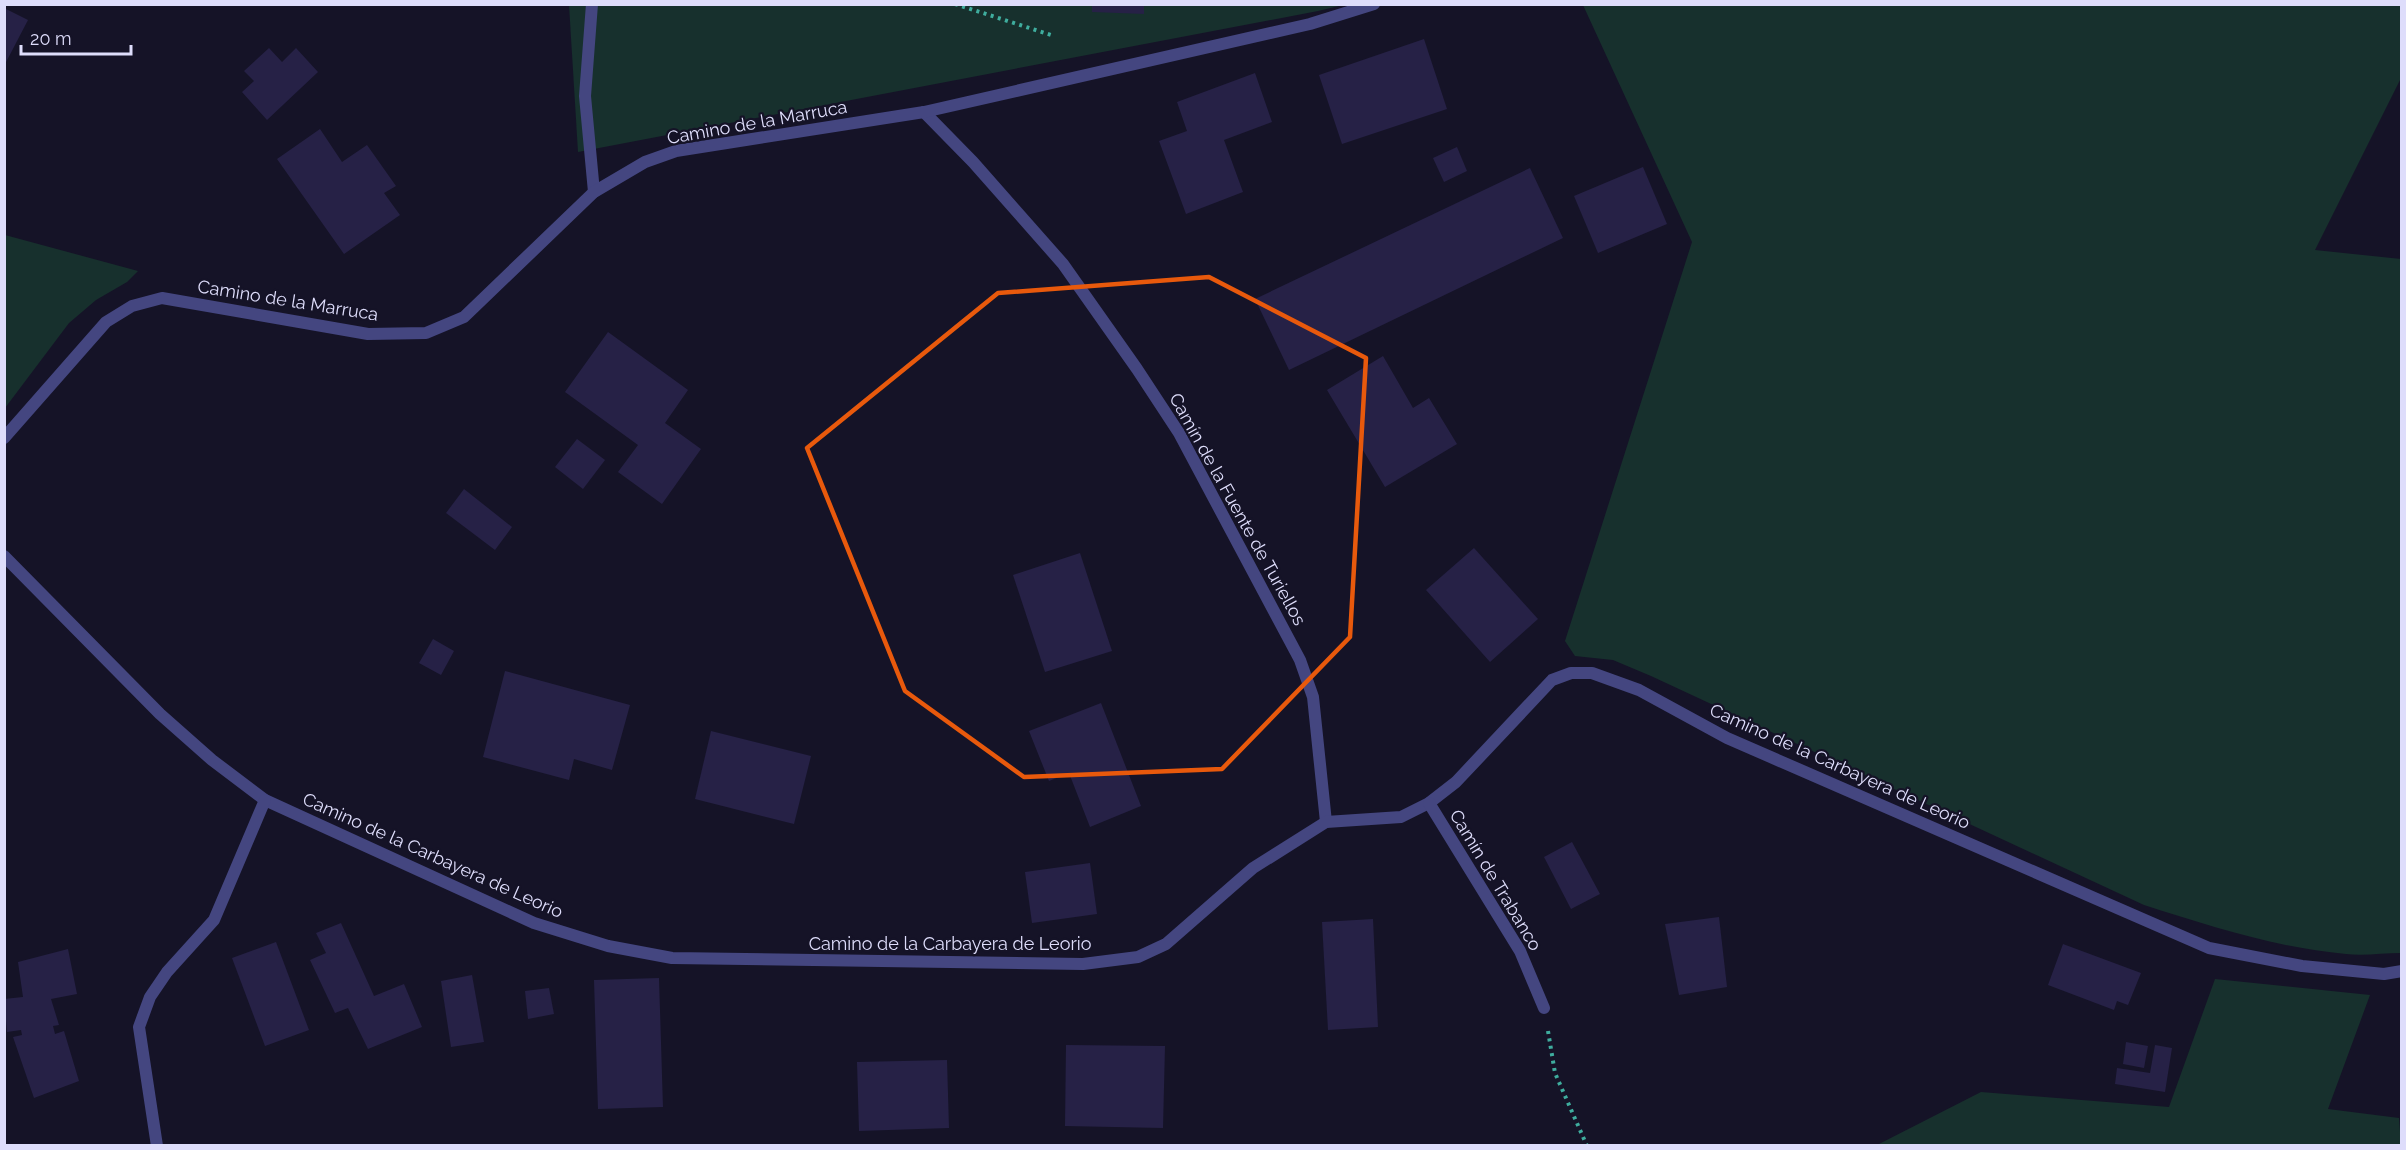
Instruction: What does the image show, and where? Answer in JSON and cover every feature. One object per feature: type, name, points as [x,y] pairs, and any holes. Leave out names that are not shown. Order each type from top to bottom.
[{"type":"street","points":[[592,4],[585,96],[594,192]]},
{"type":"street","name":"Camino de la Marruca","points":[[4,438],[106,322],[132,306],[162,298],[368,334],[426,333],[464,317],[594,192],[645,162],[676,152],[924,112],[1310,24],[1374,4]]},
{"type":"street","name":"Camín de la Fuente de Turiellos","points":[[924,112],[973,162],[1063,264],[1179,433],[1300,660],[1313,697],[1326,822]]},
{"type":"street","name":"Camino de la Carbayera de Leorio","points":[[4,556],[160,714],[212,760],[265,800],[534,923],[609,946],[672,958],[1083,964],[1138,957],[1166,944],[1253,868],[1326,822],[1401,817],[1429,802],[1456,782],[1552,680],[1571,673],[1592,673],[1639,690],[1727,738],[2209,948],[2302,966],[2384,974],[2402,971]]},
{"type":"street","points":[[157,1146],[139,1027],[150,998],[167,972],[214,920],[265,800]]},
{"type":"street","name":"Camín de Trabanco","points":[[1429,802],[1520,951],[1544,1008]]},
{"type":"path","points":[[955,4],[1051,35]]},
{"type":"path","points":[[1544,1008],[1555,1073],[1587,1146]]},
{"type":"highlighted area","points":[[1209,277],[1366,358],[1350,637],[1222,769],[1024,777],[905,691],[807,448],[998,293]]},
{"type":"green space","points":[[569,5],[1343,5],[578,152]]},
{"type":"green space","points":[[1583,5],[2401,5],[2401,78],[2315,250],[2401,259],[2401,953],[2353,955],[2295,947],[2244,935],[2144,905],[1651,676],[1613,660],[1575,656],[1565,641],[1692,242]]},
{"type":"green space","points":[[5,235],[138,271],[127,282],[96,300],[69,323],[5,408]]},
{"type":"green space","points":[[2215,979],[2370,995],[2328,1109],[2399,1118],[2401,1145],[1877,1145],[1981,1092],[2169,1107]]},
{"type":"building","points":[[1092,4],[1144,4],[1144,14],[1092,12]]},
{"type":"building","points":[[4,8],[28,20],[4,66]]},
{"type":"building","points":[[1424,39],[1447,109],[1342,144],[1319,75]]},
{"type":"building","points":[[269,48],[282,62],[296,48],[318,72],[267,120],[242,92],[254,81],[244,71]]},
{"type":"building","points":[[1255,73],[1272,122],[1224,140],[1243,192],[1186,214],[1159,141],[1187,131],[1177,102]]},
{"type":"building","points":[[320,129],[342,162],[367,145],[396,186],[384,193],[400,215],[344,254],[277,159]]},
{"type":"building","points":[[1457,147],[1467,171],[1444,182],[1433,158]]},
{"type":"building","points":[[1643,167],[1667,224],[1598,253],[1574,196]]},
{"type":"building","points":[[1530,168],[1563,238],[1289,370],[1255,299]]},
{"type":"building","points":[[608,332],[688,390],[665,423],[701,449],[662,504],[618,472],[638,445],[565,392]]},
{"type":"building","points":[[1383,356],[1413,408],[1429,398],[1457,444],[1385,487],[1327,390]]},
{"type":"building","points":[[577,439],[605,460],[583,489],[555,467]]},
{"type":"building","points":[[464,489],[512,527],[495,550],[446,513]]},
{"type":"building","points":[[1474,548],[1538,619],[1490,662],[1426,590]]},
{"type":"building","points":[[1080,553],[1112,651],[1045,672],[1013,575]]},
{"type":"building","points":[[433,639],[454,651],[441,675],[419,663]]},
{"type":"building","points":[[505,671],[630,705],[612,770],[574,759],[569,780],[483,757]]},
{"type":"building","points":[[1101,703],[1141,806],[1090,827],[1069,773],[1049,781],[1029,731]]},
{"type":"building","points":[[711,731],[811,756],[794,824],[695,799]]},
{"type":"building","points":[[1572,842],[1600,894],[1571,909],[1544,857]]},
{"type":"building","points":[[1090,863],[1097,914],[1032,923],[1025,872]]},
{"type":"building","points":[[1719,917],[1727,987],[1679,995],[1665,924]]},
{"type":"building","points":[[1373,919],[1378,1027],[1328,1030],[1322,922]]},
{"type":"building","points":[[341,923],[374,996],[404,984],[422,1027],[368,1049],[348,1008],[335,1013],[310,960],[326,953],[316,933]]},
{"type":"building","points":[[276,942],[309,1030],[265,1046],[232,958]]},
{"type":"building","points":[[2063,944],[2141,973],[2128,1005],[2117,1001],[2114,1010],[2048,985]]},
{"type":"building","points":[[68,949],[77,994],[51,999],[59,1025],[53,1026],[55,1034],[64,1031],[79,1081],[34,1098],[13,1037],[22,1035],[21,1030],[7,1032],[4,999],[23,997],[18,962]]},
{"type":"building","points":[[472,975],[484,1042],[451,1047],[441,981]]},
{"type":"building","points":[[659,978],[663,1107],[598,1109],[594,980]]},
{"type":"building","points":[[549,988],[554,1014],[528,1019],[525,991]]},
{"type":"building","points":[[2126,1042],[2148,1046],[2144,1068],[2123,1064]]},
{"type":"building","points":[[1066,1045],[1165,1046],[1163,1128],[1065,1126]]},
{"type":"building","points":[[2155,1045],[2172,1048],[2165,1092],[2115,1084],[2117,1068],[2150,1073]]},
{"type":"building","points":[[947,1060],[949,1128],[859,1131],[857,1062]]}]
